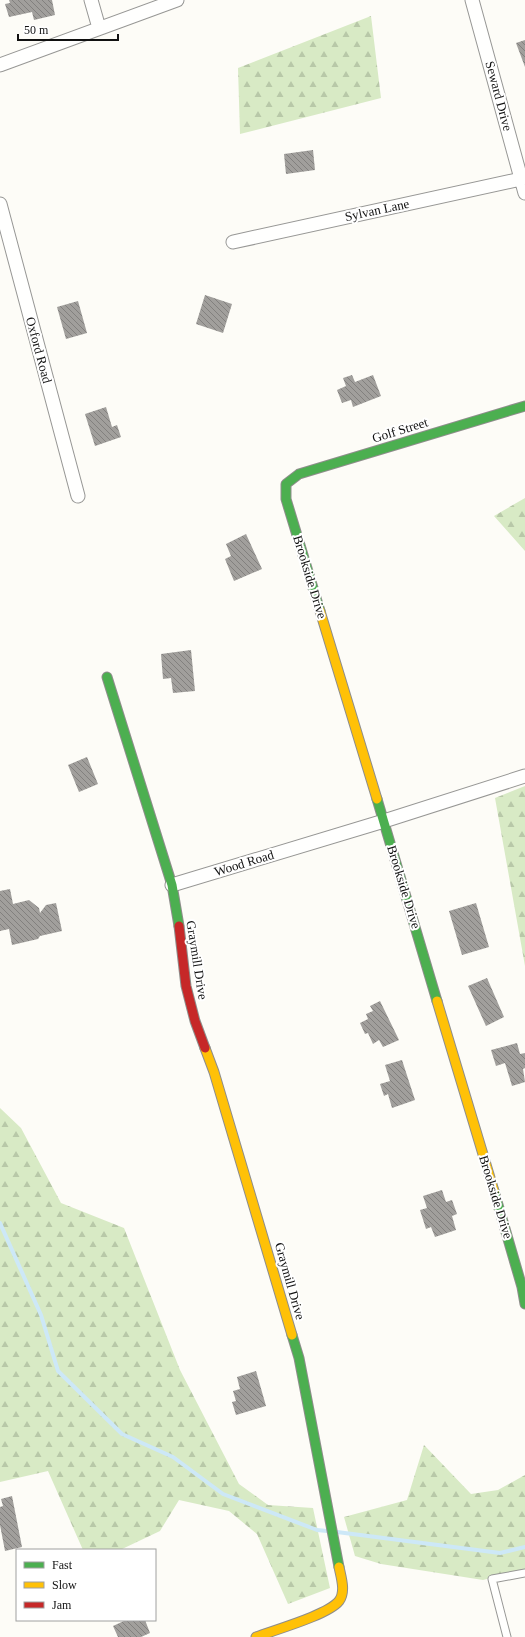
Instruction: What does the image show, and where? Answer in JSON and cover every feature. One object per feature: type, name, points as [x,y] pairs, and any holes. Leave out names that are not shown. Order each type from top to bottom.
[{"type":"street","points":[[91,0],[98,28]]},
{"type":"street","points":[[0,65],[177,0]]},
{"type":"street","name":"Seward Drive","points":[[472,0],[525,193]]},
{"type":"street","name":"Sylvan Lane","points":[[233,242],[521,179]]},
{"type":"street","name":"Oxford Road","points":[[0,204],[78,496]]},
{"type":"street","name":"Golf Street","points":[[286,484],[299,474],[525,406]]},
{"type":"street","name":"Brookside Drive","points":[[286,484],[286,499],[524,1286],[525,1304]]},
{"type":"street","points":[[107,677],[172,885]]},
{"type":"street","name":"Wood Road","points":[[172,885],[384,821],[525,776]]},
{"type":"street","name":"Graymill Drive","points":[[172,885],[180,933],[186,986],[195,1021],[216,1079],[299,1358],[342,1588],[339,1600],[335,1604],[319,1612],[256,1637]]},
{"type":"lane","points":[[507,1637],[492,1579],[525,1572]]},
{"type":"green space","points":[[371,16],[381,98],[240,134],[238,68]]},
{"type":"green space","points":[[525,498],[525,551],[494,516]]},
{"type":"green space","points":[[525,786],[525,966],[495,798]]},
{"type":"green space","points":[[0,1108],[21,1128],[61,1203],[124,1228],[180,1370],[239,1484],[268,1505],[313,1508],[330,1588],[288,1604],[257,1534],[229,1511],[179,1500],[160,1531],[122,1549],[83,1549],[48,1471],[0,1482]]},
{"type":"green space","points":[[424,1445],[471,1494],[498,1490],[525,1475],[525,1569],[483,1580],[381,1564],[355,1556],[344,1517],[407,1500]]},
{"type":"building","points":[[9,0],[52,0],[55,15],[34,20],[32,12],[9,17],[5,4],[10,3]]},
{"type":"building","points":[[525,40],[525,67],[516,43]]},
{"type":"building","points":[[313,150],[315,170],[286,174],[284,154]]},
{"type":"building","points":[[205,295],[232,304],[223,333],[196,324]]},
{"type":"building","points":[[78,301],[87,333],[66,339],[57,307]]},
{"type":"building","points":[[352,375],[355,382],[373,375],[381,396],[353,407],[351,400],[342,403],[337,390],[346,386],[343,378]]},
{"type":"building","points":[[106,407],[112,427],[117,425],[121,437],[95,446],[85,414]]},
{"type":"building","points":[[246,534],[262,569],[234,581],[225,559],[231,556],[226,544]]},
{"type":"building","points":[[191,650],[195,691],[173,693],[171,678],[163,679],[161,654]]},
{"type":"building","points":[[87,757],[98,784],[79,792],[68,765]]},
{"type":"building","points":[[10,889],[13,904],[29,900],[39,908],[40,913],[46,905],[56,903],[62,931],[40,936],[38,939],[12,945],[9,929],[0,931],[0,891]]},
{"type":"building","points":[[476,903],[489,947],[462,955],[449,911]]},
{"type":"building","points":[[487,978],[504,1017],[486,1026],[468,986]]},
{"type":"building","points":[[380,1001],[399,1040],[383,1047],[379,1040],[373,1044],[368,1033],[365,1034],[360,1023],[368,1019],[366,1014],[373,1011],[370,1006]]},
{"type":"building","points":[[517,1043],[520,1054],[525,1053],[525,1068],[523,1069],[525,1082],[512,1086],[505,1063],[496,1066],[491,1050]]},
{"type":"building","points":[[402,1060],[415,1100],[392,1108],[388,1094],[384,1096],[380,1084],[390,1081],[385,1065]]},
{"type":"building","points":[[442,1190],[446,1202],[452,1200],[457,1214],[452,1216],[456,1230],[435,1237],[431,1227],[426,1229],[420,1210],[427,1208],[423,1196]]},
{"type":"building","points":[[256,1371],[266,1406],[236,1415],[232,1402],[236,1401],[233,1391],[240,1389],[237,1377]]},
{"type":"building","points":[[12,1496],[22,1547],[5,1551],[0,1525],[0,1507],[3,1506],[1,1499]]},
{"type":"building","points":[[124,1621],[145,1621],[150,1633],[141,1637],[118,1637],[113,1626]]},
{"type":"waterway","points":[[0,1223],[41,1315],[58,1371],[122,1434],[173,1457],[223,1494],[317,1530],[327,1531]]},
{"type":"waterway","points":[[337,1532],[500,1553],[525,1547]]},
{"type":"traffic: fast","points":[[320,611],[286,499],[286,484],[299,474],[525,406]]},
{"type":"traffic: fast","points":[[107,677],[172,885],[179,926]]},
{"type":"traffic: fast","points":[[377,799],[437,1001]]},
{"type":"traffic: fast","points":[[494,1191],[522,1287],[525,1304]]},
{"type":"traffic: fast","points":[[292,1335],[299,1358],[339,1567]]},
{"type":"traffic: slow","points":[[320,611],[377,799]]},
{"type":"traffic: slow","points":[[437,1001],[494,1191]]},
{"type":"traffic: slow","points":[[205,1048],[214,1072],[292,1335]]},
{"type":"traffic: slow","points":[[256,1637],[313,1617],[324,1612],[339,1601],[343,1589],[339,1567]]},
{"type":"traffic: jam","points":[[179,926],[186,986],[195,1021],[205,1048]]}]
